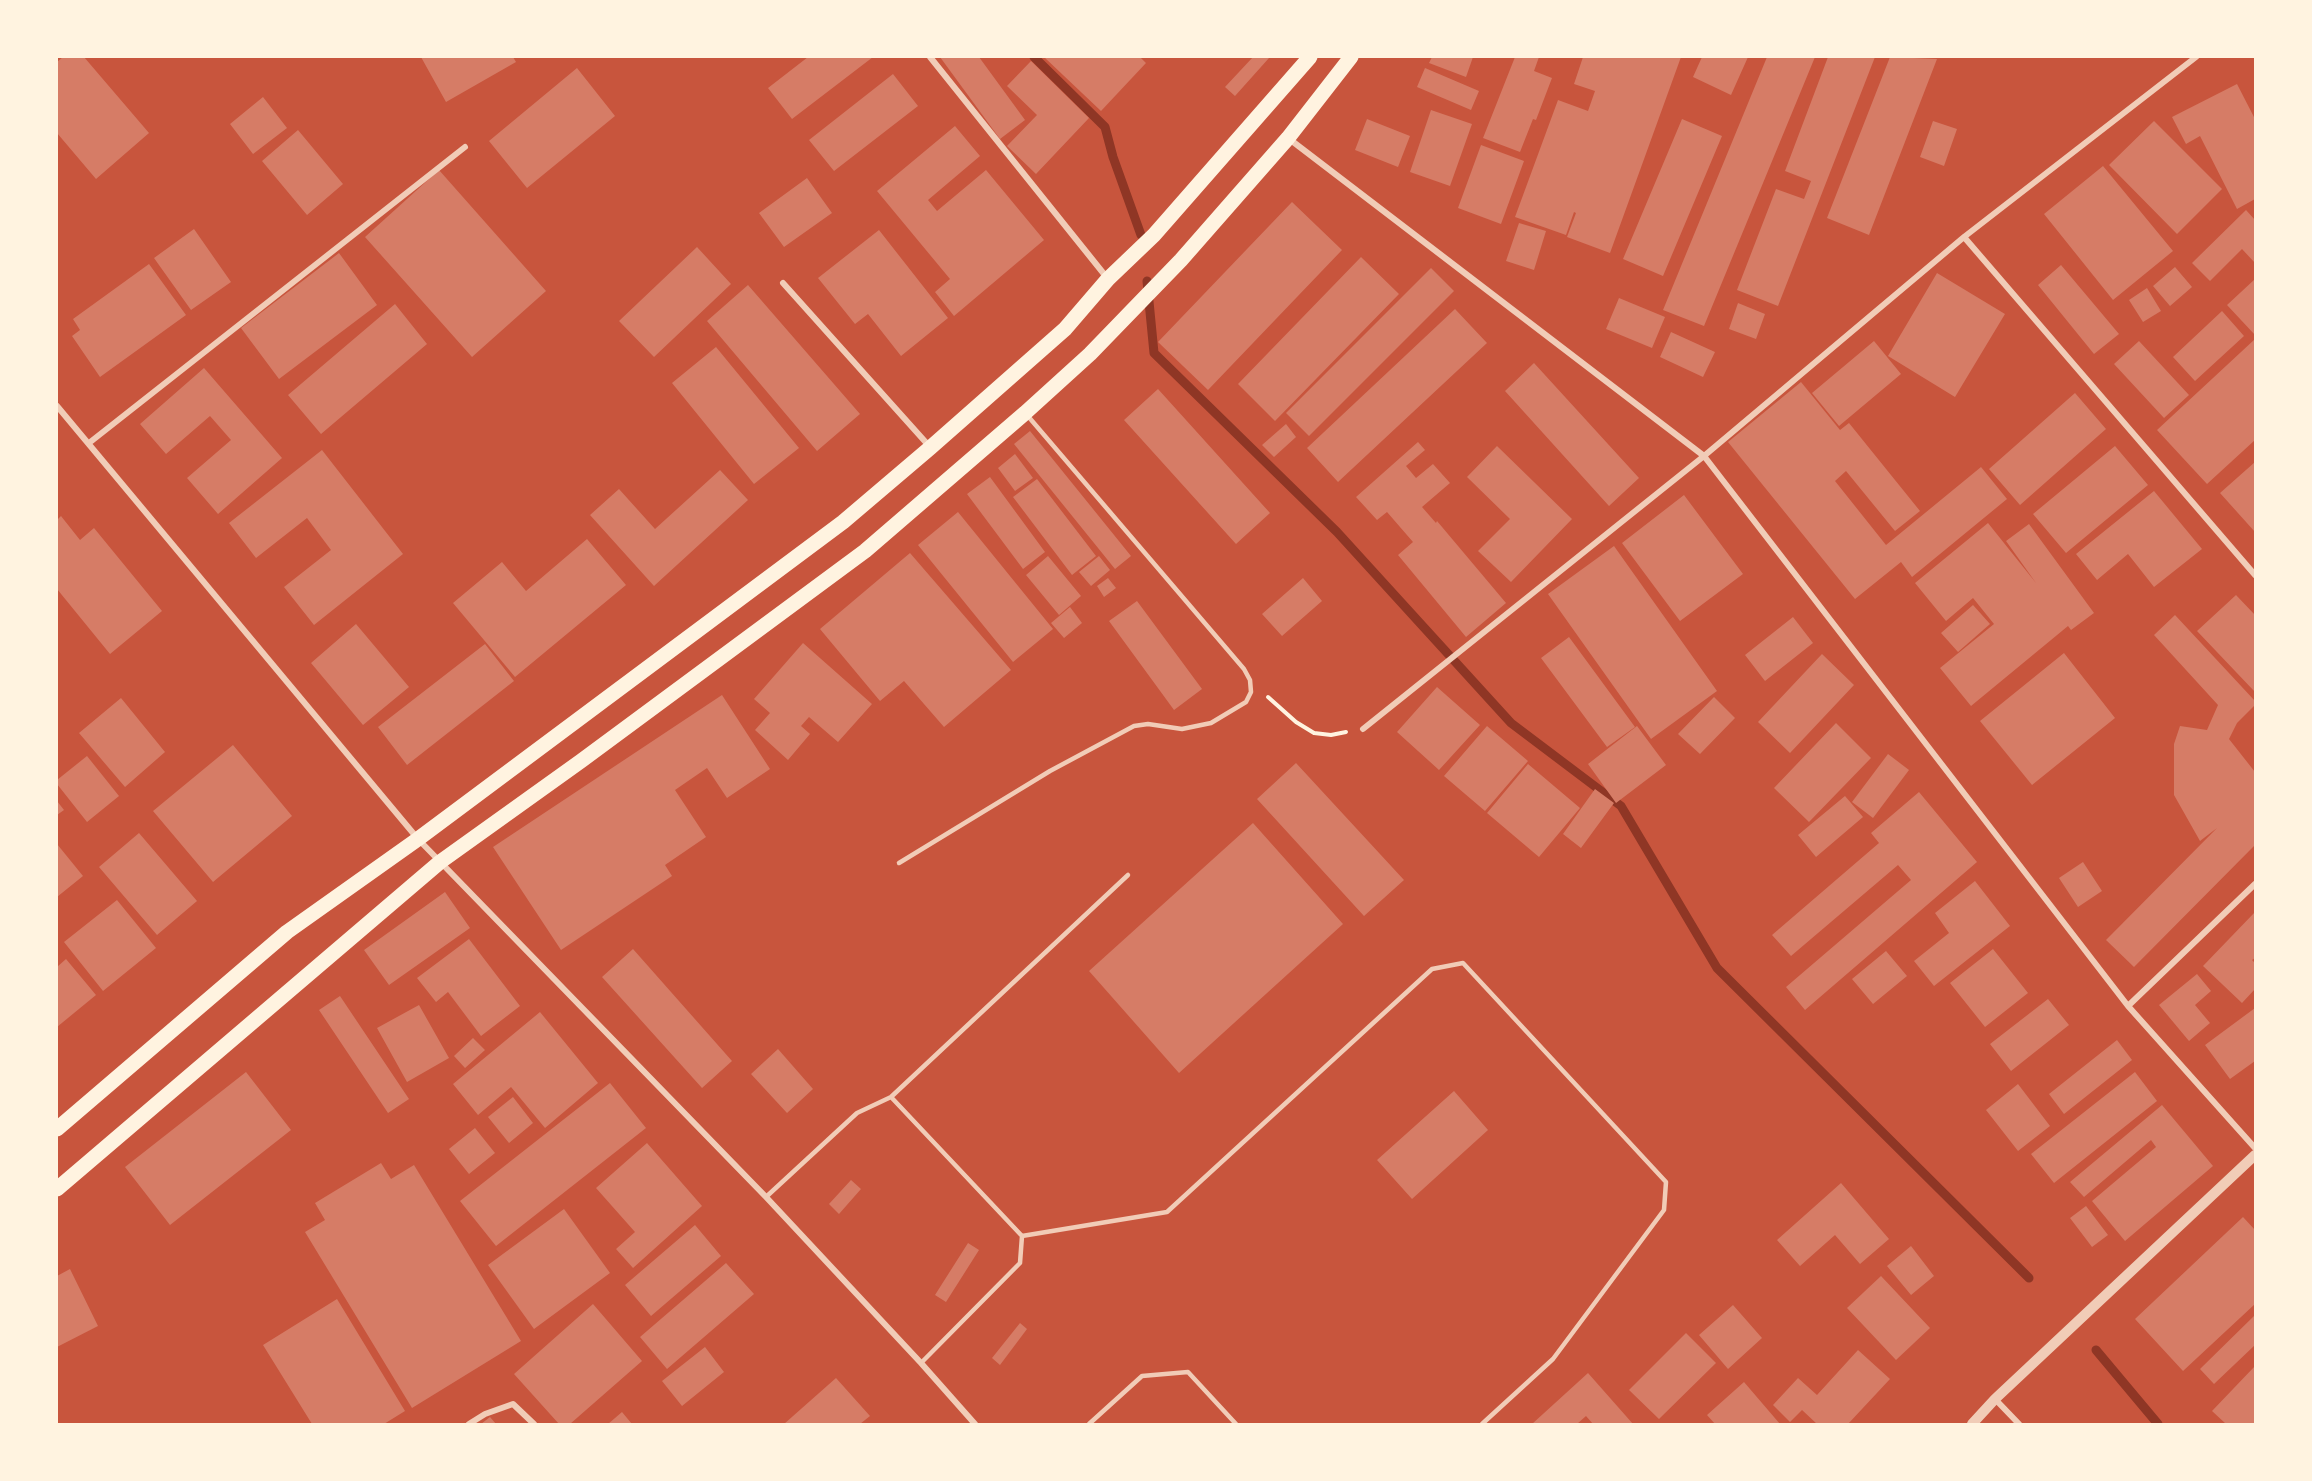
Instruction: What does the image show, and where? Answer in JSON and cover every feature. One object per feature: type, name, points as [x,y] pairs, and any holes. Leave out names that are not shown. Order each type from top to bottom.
[{"type":"main road","points":[[57,1129],[287,932],[418,838],[843,522],[930,448],[1065,328],[1108,279],[1154,235],[1310,57]]},
{"type":"main road","points":[[57,1189],[440,862],[591,754],[865,551],[1025,413],[1090,354],[1181,260],[1288,138],[1351,57]]},
{"type":"street","points":[[930,57],[1108,279]]},
{"type":"street","points":[[1363,729],[1704,456],[1964,237],[2196,57]]},
{"type":"street","points":[[1288,138],[1704,456],[2128,1006],[2255,1148]]},
{"type":"street","points":[[89,443],[465,147]]},
{"type":"street","points":[[1964,237],[2255,575]]},
{"type":"street","points":[[783,283],[930,448]]},
{"type":"street","points":[[57,406],[418,838],[766,1197],[921,1362],[975,1424]]},
{"type":"street","points":[[2128,1006],[2255,884]]},
{"type":"street","points":[[1972,1424],[1995,1399],[2255,1155]]},
{"type":"street","points":[[1995,1399],[2019,1424]]},
{"type":"street","points":[[469,1424],[485,1414],[513,1404],[534,1424]]},
{"type":"lane","points":[[899,863],[1050,771],[1134,726],[1148,724],[1182,729],[1211,723],[1246,702],[1251,692],[1250,680],[1244,669],[1025,413]]},
{"type":"lane","points":[[766,1197],[857,1113],[891,1097],[1128,875]]},
{"type":"lane","points":[[1022,1236],[1167,1212],[1432,969],[1463,963],[1666,1182],[1664,1210],[1553,1359],[1482,1424]]},
{"type":"lane","points":[[891,1097],[1022,1236],[1020,1263],[921,1362]]},
{"type":"lane","points":[[1089,1424],[1142,1376],[1188,1372],[1236,1424]]},
{"type":"path","points":[[1250,680],[1280,708],[1314,733],[1331,735],[1363,729]]},
{"type":"building","points":[[63,57],[84,57],[149,133],[96,179],[57,133],[57,62]]},
{"type":"building","points":[[421,57],[513,57],[516,62],[446,102]]},
{"type":"building","points":[[808,57],[873,57],[792,119],[768,88]]},
{"type":"building","points":[[940,57],[979,57],[1025,120],[1000,139]]},
{"type":"building","points":[[1044,57],[1140,57],[1146,63],[1101,111]]},
{"type":"building","points":[[1253,57],[1269,58],[1235,96],[1225,87]]},
{"type":"building","points":[[1432,57],[1473,57],[1466,77],[1429,63]]},
{"type":"building","points":[[1515,57],[1539,57],[1534,71],[1552,78],[1536,120],[1533,119],[1520,152],[1483,138]]},
{"type":"building","points":[[1583,57],[1681,57],[1610,253],[1567,237],[1576,213],[1574,212],[1566,235],[1515,217],[1558,100],[1588,111],[1595,91],[1574,84]]},
{"type":"building","points":[[1702,57],[1748,57],[1731,95],[1693,77]]},
{"type":"building","points":[[1767,57],[1815,57],[1704,326],[1663,310]]},
{"type":"building","points":[[1828,57],[1875,57],[1778,306],[1737,290],[1776,189],[1804,199],[1811,181],[1785,171]]},
{"type":"building","points":[[1890,57],[1937,59],[1869,235],[1827,218]]},
{"type":"building","points":[[1031,61],[1089,118],[1036,174],[1007,146],[1037,115],[1007,86]]},
{"type":"building","points":[[577,68],[615,116],[527,188],[489,141]]},
{"type":"building","points":[[1425,68],[1479,91],[1471,110],[1417,87]]},
{"type":"building","points":[[893,74],[918,106],[834,171],[809,140]]},
{"type":"building","points":[[2237,84],[2255,119],[2255,199],[2237,209],[2200,136],[2186,144],[2172,117]]},
{"type":"building","points":[[263,97],[287,128],[253,154],[230,124]]},
{"type":"building","points":[[1431,110],[1472,124],[1450,186],[1410,172]]},
{"type":"building","points":[[1367,119],[1410,136],[1398,167],[1355,150]]},
{"type":"building","points":[[1682,119],[1722,136],[1663,276],[1623,259]]},
{"type":"building","points":[[1933,121],[1957,129],[1944,166],[1920,157]]},
{"type":"building","points":[[2154,121],[2222,189],[2177,234],[2109,165]]},
{"type":"building","points":[[955,126],[980,156],[928,200],[937,211],[986,170],[1044,240],[954,316],[935,292],[950,279],[877,191]]},
{"type":"building","points":[[298,130],[343,184],[307,215],[262,161]]},
{"type":"building","points":[[1481,145],[1524,161],[1501,224],[1458,208]]},
{"type":"building","points":[[2103,166],[2173,251],[2113,300],[2044,214]]},
{"type":"building","points":[[439,170],[546,291],[472,357],[365,237]]},
{"type":"building","points":[[807,178],[832,213],[784,247],[759,213]]},
{"type":"building","points":[[1292,202],[1342,250],[1208,390],[1158,342]]},
{"type":"building","points":[[2246,210],[2255,220],[2255,263],[2242,249],[2210,281],[2192,263]]},
{"type":"building","points":[[1519,223],[1546,231],[1534,270],[1506,261]]},
{"type":"building","points":[[194,229],[231,282],[191,310],[154,258]]},
{"type":"building","points":[[879,230],[948,318],[901,356],[868,314],[855,324],[818,278]]},
{"type":"building","points":[[697,247],[731,284],[654,357],[619,321]]},
{"type":"building","points":[[339,253],[377,305],[279,379],[241,328]]},
{"type":"building","points":[[1361,257],[1399,294],[1275,421],[1238,384]]},
{"type":"building","points":[[149,264],[186,315],[100,377],[72,336],[80,330],[73,319]]},
{"type":"building","points":[[2061,265],[2119,334],[2094,354],[2038,285]]},
{"type":"building","points":[[2175,267],[2192,287],[2170,306],[2153,286]]},
{"type":"building","points":[[1431,268],[1454,291],[1309,436],[1286,413]]},
{"type":"building","points":[[1937,273],[2005,314],[1955,397],[1888,356]]},
{"type":"building","points":[[2255,279],[2255,335],[2227,305]]},
{"type":"building","points":[[748,285],[860,414],[817,451],[707,321]]},
{"type":"building","points":[[2147,288],[2161,311],[2143,322],[2129,300]]},
{"type":"building","points":[[1619,298],[1665,317],[1652,348],[1606,329]]},
{"type":"building","points":[[1738,303],[1765,314],[1756,339],[1729,329]]},
{"type":"building","points":[[395,304],[427,344],[321,434],[288,395]]},
{"type":"building","points":[[1455,309],[1487,343],[1338,482],[1307,448]]},
{"type":"building","points":[[2222,311],[2244,336],[2195,381],[2173,357]]},
{"type":"building","points":[[1671,332],[1715,352],[1703,377],[1660,357]]},
{"type":"building","points":[[2255,339],[2255,440],[2207,484],[2157,430]]},
{"type":"building","points":[[1874,341],[1901,374],[1839,426],[1812,393]]},
{"type":"building","points":[[2139,341],[2189,395],[2164,418],[2114,364]]},
{"type":"building","points":[[716,347],[799,448],[754,484],[672,383]]},
{"type":"building","points":[[1534,363],[1639,478],[1609,506],[1505,391]]},
{"type":"building","points":[[204,368],[282,458],[218,514],[187,478],[231,440],[210,416],[166,454],[140,424]]},
{"type":"building","points":[[1801,382],[1840,430],[1849,423],[1920,511],[1895,531],[1846,471],[1835,481],[1886,545],[1981,467],[2007,499],[1912,577],[1901,562],[1855,599],[1728,442]]},
{"type":"building","points":[[1158,389],[1270,513],[1236,544],[1124,420]]},
{"type":"building","points":[[2075,393],[2106,429],[2020,505],[1989,469]]},
{"type":"building","points":[[1286,424],[1296,437],[1274,457],[1262,445]]},
{"type":"building","points":[[1030,431],[1131,556],[1115,569],[1014,444]]},
{"type":"building","points":[[1418,442],[1425,450],[1406,466],[1416,478],[1433,464],[1450,483],[1422,507],[1436,523],[1437,521],[1506,603],[1466,637],[1398,555],[1413,542],[1387,512],[1377,520],[1356,497]]},
{"type":"building","points":[[1497,446],[1572,519],[1511,582],[1478,551],[1510,519],[1467,477]]},
{"type":"building","points":[[2115,446],[2148,485],[2066,553],[2033,514]]},
{"type":"building","points":[[322,450],[403,554],[314,625],[284,587],[331,550],[307,518],[256,558],[229,523]]},
{"type":"building","points":[[1015,454],[1033,478],[1015,491],[998,468]]},
{"type":"building","points":[[2255,462],[2255,532],[2220,493]]},
{"type":"building","points":[[720,470],[748,500],[654,586],[590,515],[619,489],[655,529]]},
{"type":"building","points":[[990,477],[1045,552],[1023,569],[967,494]]},
{"type":"building","points":[[1037,479],[1096,556],[1072,575],[1013,497]]},
{"type":"building","points":[[2154,491],[2202,549],[2154,587],[2128,554],[2097,580],[2076,554]]},
{"type":"building","points":[[1684,495],[1743,574],[1680,621],[1622,543]]},
{"type":"building","points":[[958,512],[1053,629],[1013,662],[918,545]]},
{"type":"building","points":[[61,516],[80,540],[94,528],[162,611],[110,654],[57,589],[57,520]]},
{"type":"building","points":[[1988,523],[2036,583],[2006,541],[2029,524],[2094,613],[2071,630],[2068,626],[1971,706],[1940,668],[1994,624],[1973,598],[1946,621],[1915,583]]},
{"type":"building","points":[[587,539],[626,585],[515,677],[453,603],[502,562],[526,591]]},
{"type":"building","points":[[1614,546],[1717,691],[1651,739],[1548,594]]},
{"type":"building","points":[[910,553],[1011,670],[944,727],[904,681],[880,701],[820,629]]},
{"type":"building","points":[[1048,556],[1081,596],[1059,615],[1026,575]]},
{"type":"building","points":[[1099,556],[1110,570],[1091,586],[1079,572]]},
{"type":"building","points":[[1108,578],[1116,588],[1104,597],[1097,586]]},
{"type":"building","points":[[1303,578],[1322,601],[1282,636],[1262,614]]},
{"type":"building","points":[[2236,595],[2255,615],[2255,692],[2197,631]]},
{"type":"building","points":[[1137,601],[1202,689],[1174,710],[1109,621]]},
{"type":"building","points":[[1973,605],[1990,624],[1958,652],[1941,633]]},
{"type":"building","points":[[1070,607],[1082,623],[1064,638],[1051,623]]},
{"type":"building","points":[[2175,615],[2255,701],[2255,705],[2237,723],[2229,739],[2255,772],[2255,845],[2134,967],[2106,940],[2217,828],[2200,841],[2174,795],[2174,744],[2180,726],[2207,730],[2218,705],[2154,635]]},
{"type":"building","points":[[1793,617],[1813,643],[1765,681],[1745,655]]},
{"type":"building","points":[[356,624],[409,687],[363,725],[311,663]]},
{"type":"building","points":[[1569,637],[1635,727],[1607,747],[1541,658]]},
{"type":"building","points":[[803,643],[872,704],[838,742],[809,717],[801,726],[810,734],[788,760],[755,730],[770,713],[754,699]]},
{"type":"building","points":[[485,644],[514,681],[407,765],[378,727]]},
{"type":"building","points":[[2064,653],[2115,718],[2032,785],[1980,721]]},
{"type":"building","points":[[1822,654],[1854,685],[1790,753],[1758,722]]},
{"type":"building","points":[[1437,687],[1480,725],[1439,770],[1397,732]]},
{"type":"building","points":[[722,695],[770,769],[727,798],[707,768],[675,790],[706,837],[665,865],[672,876],[561,950],[493,847]]},
{"type":"building","points":[[1714,697],[1735,718],[1700,754],[1678,734]]},
{"type":"building","points":[[121,698],[165,752],[125,787],[79,733]]},
{"type":"building","points":[[1836,723],[1871,758],[1809,822],[1774,788]]},
{"type":"building","points":[[1487,726],[1528,761],[1485,811],[1444,776]]},
{"type":"building","points":[[1637,726],[1666,765],[1616,803],[1588,764]]},
{"type":"building","points":[[233,745],[292,816],[213,882],[153,811]]},
{"type":"building","points":[[1888,754],[1909,770],[1873,818],[1852,802]]},
{"type":"building","points":[[87,756],[119,796],[87,822],[57,784],[57,780]]},
{"type":"building","points":[[1296,763],[1404,880],[1364,916],[1257,799]]},
{"type":"building","points":[[1528,764],[1580,808],[1539,857],[1487,813]]},
{"type":"building","points":[[1595,789],[1614,803],[1581,848],[1563,834]]},
{"type":"building","points":[[1919,792],[1977,862],[1805,1010],[1786,987],[1911,880],[1898,865],[1791,956],[1772,935],[1879,843],[1871,833]]},
{"type":"building","points":[[1845,796],[1863,817],[1816,857],[1798,835]]},
{"type":"building","points":[[57,801],[64,810],[57,815]]},
{"type":"building","points":[[1253,823],[1343,924],[1179,1073],[1089,971]]},
{"type":"building","points":[[139,833],[197,901],[157,935],[99,867]]},
{"type":"building","points":[[57,844],[83,876],[57,897]]},
{"type":"building","points":[[2083,862],[2102,891],[2078,907],[2059,878]]},
{"type":"building","points":[[1975,881],[2010,926],[1934,986],[1914,961],[1949,933],[1935,913]]},
{"type":"building","points":[[445,892],[470,928],[389,985],[364,950]]},
{"type":"building","points":[[117,900],[156,948],[103,991],[64,942]]},
{"type":"building","points":[[2255,912],[2255,958],[2252,960],[2255,963],[2255,989],[2242,1003],[2203,966]]},
{"type":"building","points":[[469,939],[520,1006],[481,1036],[448,992],[436,1002],[417,978]]},
{"type":"building","points":[[633,949],[732,1061],[702,1088],[602,977]]},
{"type":"building","points":[[1993,949],[2028,993],[1985,1027],[1950,983]]},
{"type":"building","points":[[1886,951],[1907,976],[1873,1004],[1852,979]]},
{"type":"building","points":[[66,959],[96,995],[57,1027],[57,967]]},
{"type":"building","points":[[2197,974],[2211,991],[2195,1005],[2210,1023],[2189,1041],[2159,1005]]},
{"type":"building","points":[[340,996],[409,1099],[388,1113],[319,1010]]},
{"type":"building","points":[[2048,999],[2069,1025],[2011,1071],[1990,1044]]},
{"type":"building","points":[[419,1005],[449,1058],[407,1082],[377,1028]]},
{"type":"building","points":[[2255,1008],[2255,1061],[2230,1079],[2205,1045]]},
{"type":"building","points":[[540,1012],[598,1083],[545,1128],[511,1087],[478,1115],[453,1084]]},
{"type":"building","points":[[473,1038],[485,1050],[465,1068],[454,1056]]},
{"type":"building","points":[[2117,1040],[2132,1060],[2064,1114],[2049,1094]]},
{"type":"building","points":[[778,1049],[813,1089],[787,1113],[751,1074]]},
{"type":"building","points":[[246,1072],[291,1130],[170,1225],[125,1167]]},
{"type":"building","points":[[2135,1072],[2157,1101],[2054,1183],[2031,1154]]},
{"type":"building","points":[[610,1083],[646,1128],[496,1246],[460,1201]]},
{"type":"building","points":[[2018,1084],[2050,1126],[2018,1151],[1986,1110]]},
{"type":"building","points":[[1454,1091],[1488,1130],[1412,1199],[1377,1160]]},
{"type":"building","points":[[513,1097],[533,1123],[509,1143],[488,1117]]},
{"type":"building","points":[[2162,1105],[2213,1166],[2125,1241],[2092,1201],[2156,1147],[2151,1140],[2084,1197],[2070,1182]]},
{"type":"building","points":[[475,1128],[495,1153],[469,1174],[449,1149]]},
{"type":"building","points":[[647,1143],[702,1206],[633,1268],[616,1249],[635,1232],[596,1188]]},
{"type":"building","points":[[381,1163],[391,1179],[414,1165],[521,1341],[412,1408],[305,1232],[325,1220],[315,1203]]},
{"type":"building","points":[[851,1180],[861,1189],[839,1214],[829,1204]]},
{"type":"building","points":[[1841,1183],[1889,1239],[1860,1264],[1835,1235],[1800,1266],[1777,1240]]},
{"type":"building","points":[[2086,1206],[2108,1235],[2092,1247],[2070,1218]]},
{"type":"building","points":[[564,1209],[610,1273],[534,1329],[488,1265]]},
{"type":"building","points":[[2243,1217],[2255,1230],[2255,1304],[2183,1371],[2135,1319]]},
{"type":"building","points":[[695,1225],[721,1256],[651,1316],[625,1285]]},
{"type":"building","points":[[968,1243],[979,1250],[946,1302],[935,1295]]},
{"type":"building","points":[[1911,1246],[1934,1276],[1911,1295],[1887,1266]]},
{"type":"building","points":[[726,1263],[754,1294],[667,1369],[640,1337]]},
{"type":"building","points":[[70,1269],[98,1326],[57,1347],[57,1276]]},
{"type":"building","points":[[1881,1276],[1930,1328],[1896,1360],[1847,1308]]},
{"type":"building","points":[[337,1299],[405,1411],[384,1424],[312,1424],[263,1345]]},
{"type":"building","points":[[593,1304],[642,1361],[570,1424],[559,1424],[514,1374]]},
{"type":"building","points":[[1733,1305],[1762,1338],[1728,1369],[1699,1335]]},
{"type":"building","points":[[2255,1315],[2255,1345],[2214,1384],[2200,1369]]},
{"type":"building","points":[[1020,1323],[1027,1329],[1000,1365],[992,1358]]},
{"type":"building","points":[[1686,1333],[1716,1363],[1659,1419],[1629,1390]]},
{"type":"building","points":[[705,1347],[724,1372],[682,1406],[662,1381]]},
{"type":"building","points":[[1858,1350],[1890,1379],[1848,1424],[1817,1424],[1802,1410],[1790,1422],[1773,1405],[1798,1378],[1817,1395]]},
{"type":"building","points":[[2255,1366],[2255,1424],[2226,1424],[2212,1411]]},
{"type":"building","points":[[1588,1373],[1633,1424],[1593,1424],[1586,1416],[1577,1424],[1532,1424]]},
{"type":"building","points":[[836,1378],[870,1416],[860,1424],[784,1424]]},
{"type":"building","points":[[1744,1382],[1780,1424],[1715,1424],[1707,1415]]},
{"type":"building","points":[[622,1412],[632,1424],[608,1424]]},
{"type":"building","points":[[490,1417],[496,1424],[481,1424]]},
{"type":"waterway","points":[[1034,57],[1105,127],[1113,157],[1141,235]]},
{"type":"waterway","points":[[1147,281],[1154,353],[1337,532],[1511,723],[1621,806],[1717,968],[2029,1278]]},
{"type":"waterway","points":[[2096,1350],[2158,1424]]}]
